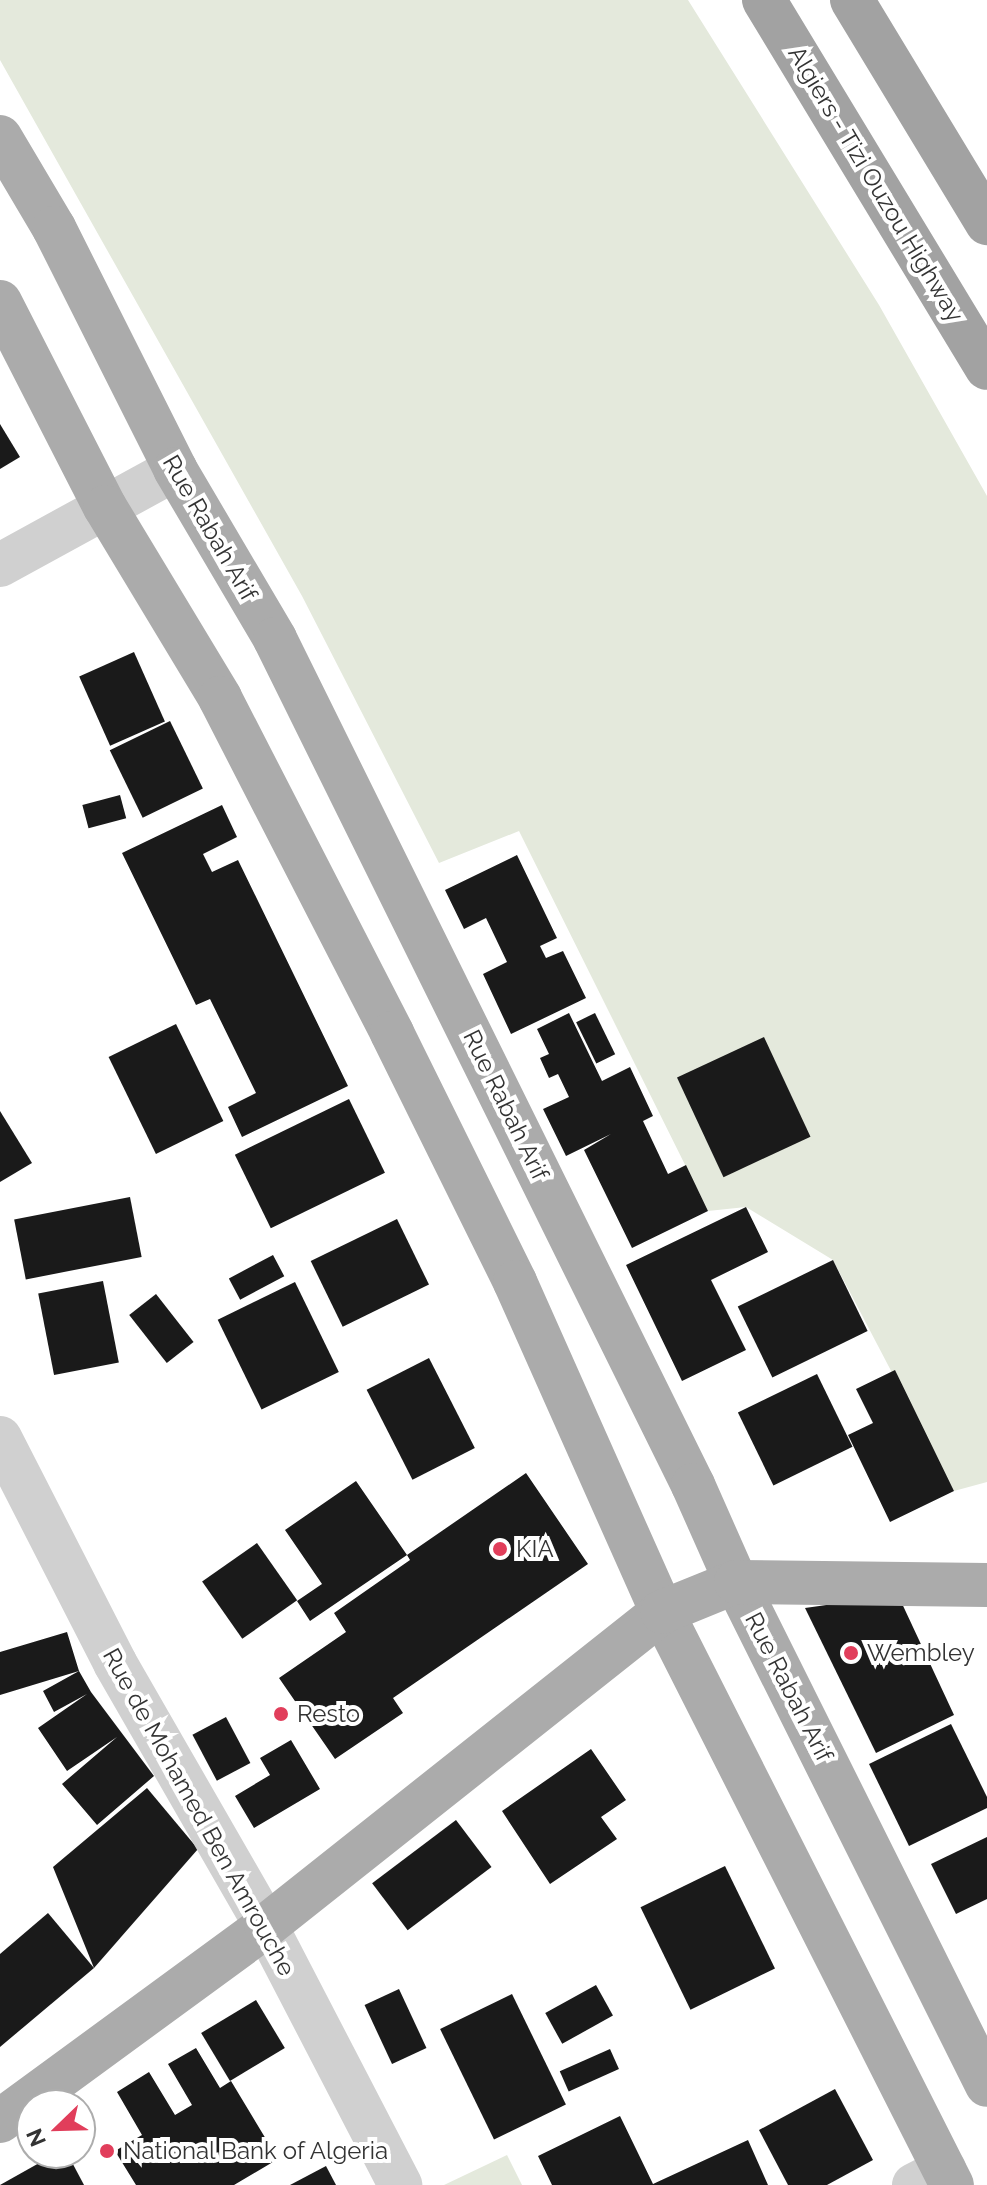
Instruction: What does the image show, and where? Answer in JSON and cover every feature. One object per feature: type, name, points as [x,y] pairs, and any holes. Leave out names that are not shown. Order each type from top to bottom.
[{"type":"highway","name":"Algiers - Tizi Ouzou Highway","points":[[764,0],[987,368]]},
{"type":"highway","points":[[852,0],[987,223]]},
{"type":"main road","name":"Rue Rabah Arif","points":[[0,137],[54,228],[175,469],[282,653],[665,1428],[736,1582],[987,2085]]},
{"type":"main road","points":[[0,302],[105,507],[220,698],[392,1033],[515,1282],[662,1612],[937,2180]]},
{"type":"main road","points":[[0,2121],[266,1926],[662,1612],[736,1582],[987,1585]]},
{"type":"street","points":[[0,565],[175,469]]},
{"type":"street","name":"Rue de Mohamed Ben Amrouche","points":[[0,1438],[115,1663],[266,1926],[400,2185]]},
{"type":"shaded area","points":[[0,0],[688,0],[879,305],[987,496],[987,1482],[954,1491],[833,1260],[746,1207],[708,1211],[519,831],[439,863],[302,596],[0,60]]},
{"type":"shaded area","points":[[507,2155],[522,2185],[444,2185]]},
{"type":"building","points":[[0,424],[20,457],[0,469]]},
{"type":"building","points":[[134,652],[165,721],[110,746],[79,676]]},
{"type":"building","points":[[170,721],[203,788],[143,818],[110,750]]},
{"type":"building","points":[[120,795],[126,818],[89,828],[82,805]]},
{"type":"building","points":[[222,805],[237,837],[203,854],[212,872],[238,860],[348,1086],[242,1137],[228,1107],[256,1093],[210,999],[196,1005],[122,853]]},
{"type":"building","points":[[517,855],[557,938],[540,946],[546,958],[563,951],[586,998],[511,1034],[483,974],[507,962],[486,918],[464,929],[445,890]]},
{"type":"building","points":[[569,1013],[602,1081],[630,1067],[653,1116],[643,1121],[668,1174],[686,1165],[708,1211],[632,1248],[584,1150],[611,1134],[566,1156],[543,1109],[569,1097],[558,1074],[549,1078],[540,1058],[549,1054],[537,1029]]},
{"type":"building","points":[[595,1013],[615,1054],[596,1064],[576,1022]]},
{"type":"building","points":[[176,1024],[223,1121],[156,1154],[109,1057]]},
{"type":"building","points":[[764,1037],[810,1137],[723,1177],[677,1078]]},
{"type":"building","points":[[349,1099],[385,1173],[271,1228],[235,1155]]},
{"type":"building","points":[[0,1111],[32,1163],[0,1182]]},
{"type":"building","points":[[130,1197],[142,1257],[26,1279],[14,1220]]},
{"type":"building","points":[[746,1207],[768,1252],[711,1280],[746,1350],[682,1381],[626,1265]]},
{"type":"building","points":[[397,1219],[429,1285],[343,1327],[311,1261]]},
{"type":"building","points":[[273,1255],[284,1276],[240,1300],[229,1278]]},
{"type":"building","points":[[833,1260],[868,1331],[772,1377],[738,1306]]},
{"type":"building","points":[[103,1281],[119,1362],[54,1375],[38,1294]]},
{"type":"building","points":[[295,1282],[339,1372],[262,1410],[218,1320]]},
{"type":"building","points":[[156,1294],[194,1342],[167,1363],[129,1315]]},
{"type":"building","points":[[429,1358],[475,1448],[412,1480],[367,1390]]},
{"type":"building","points":[[895,1370],[954,1491],[890,1522],[848,1435],[873,1423],[856,1389]]},
{"type":"building","points":[[817,1374],[853,1447],[773,1485],[738,1413]]},
{"type":"building","points":[[526,1473],[588,1564],[393,1698],[403,1713],[335,1759],[279,1678],[346,1632],[334,1613],[410,1560],[407,1555]]},
{"type":"building","points":[[356,1481],[407,1555],[310,1621],[297,1601],[322,1584],[285,1530]]},
{"type":"building","points":[[257,1543],[297,1600],[242,1639],[202,1581]]},
{"type":"building","points":[[898,1595],[954,1715],[876,1753],[805,1608]]},
{"type":"building","points":[[67,1632],[79,1671],[0,1695],[0,1652]]},
{"type":"building","points":[[79,1671],[91,1692],[154,1776],[97,1825],[62,1784],[117,1737],[67,1771],[38,1728],[87,1694],[54,1712],[43,1691]]},
{"type":"building","points":[[226,1717],[250,1763],[217,1781],[192,1735]]},
{"type":"building","points":[[951,1724],[987,1797],[987,1808],[909,1846],[869,1764]]},
{"type":"building","points":[[291,1740],[320,1789],[254,1828],[235,1796],[270,1775],[260,1758]]},
{"type":"building","points":[[591,1749],[626,1800],[601,1817],[617,1839],[550,1884],[502,1811]]},
{"type":"building","points":[[147,1788],[198,1849],[94,1968],[53,1867]]},
{"type":"building","points":[[456,1820],[492,1867],[408,1930],[372,1883]]},
{"type":"building","points":[[987,1837],[987,1899],[956,1914],[931,1864]]},
{"type":"building","points":[[725,1866],[775,1968],[690,2010],[641,1907]]},
{"type":"building","points":[[48,1913],[94,1968],[0,2047],[0,1954]]},
{"type":"building","points":[[596,1985],[613,2016],[562,2044],[545,2013]]},
{"type":"building","points":[[399,1989],[426,2048],[392,2064],[365,2005]]},
{"type":"building","points":[[512,1994],[566,2105],[494,2140],[440,2029]]},
{"type":"building","points":[[256,2000],[285,2048],[230,2081],[201,2033]]},
{"type":"building","points":[[196,2048],[220,2088],[231,2081],[278,2159],[234,2185],[136,2185],[115,2151],[142,2135],[117,2092],[149,2072],[175,2115],[192,2105],[168,2064]]},
{"type":"building","points":[[610,2049],[619,2069],[569,2091],[560,2071]]},
{"type":"building","points":[[835,2089],[873,2160],[827,2185],[788,2185],[759,2130]]},
{"type":"building","points":[[620,2116],[653,2184],[748,2140],[768,2185],[552,2185],[538,2156]]},
{"type":"building","points":[[326,2166],[336,2185],[290,2185]]},
{"type":"building","points":[[28,2169],[76,2169],[84,2185],[0,2185]]},
{"type":"place","name":"KIA","points":[[500,1549]]},
{"type":"place","name":"Wembley","points":[[851,1653]]},
{"type":"place","name":"Resto","points":[[281,1714]]},
{"type":"place","name":"National Bank of Algeria","points":[[107,2151]]}]
